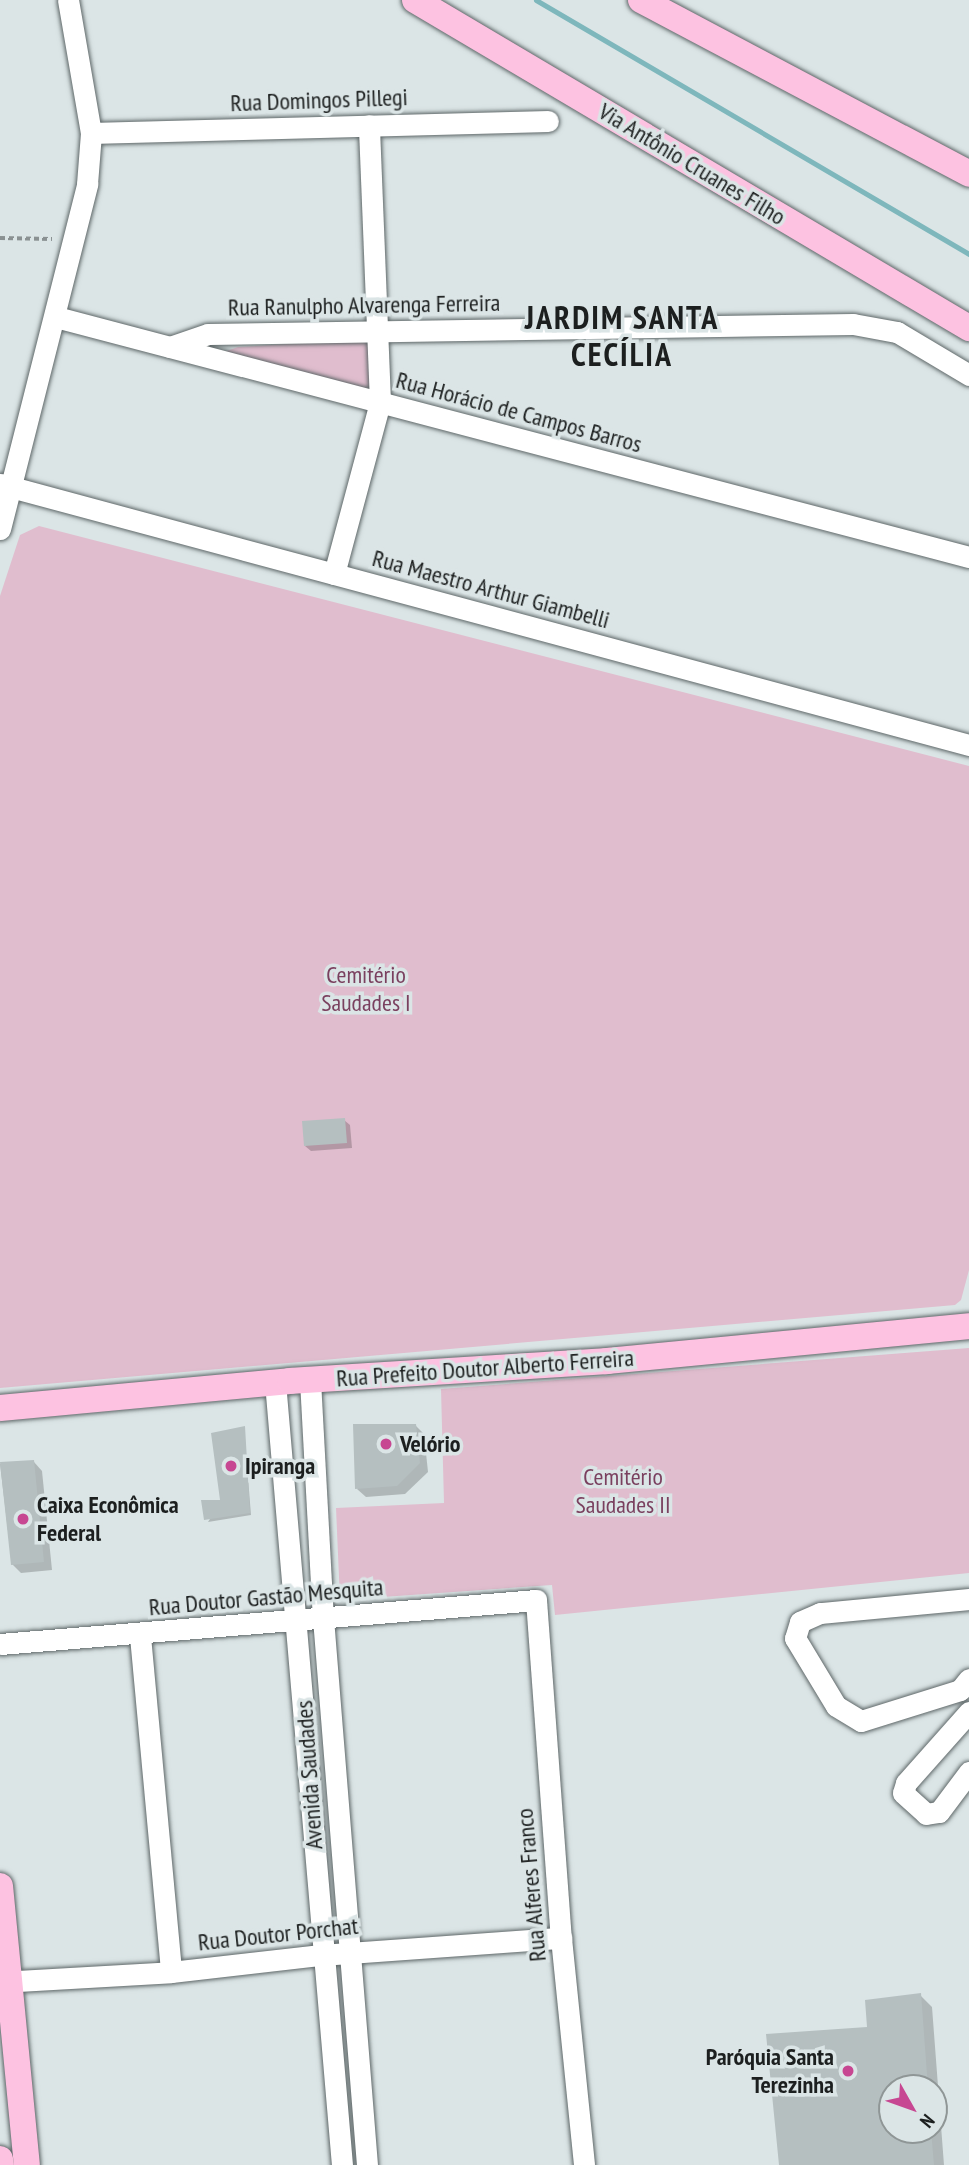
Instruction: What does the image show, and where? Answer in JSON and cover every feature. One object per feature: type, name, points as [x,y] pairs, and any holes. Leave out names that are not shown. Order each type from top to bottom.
[{"type":"main road","name":"Via Antônio Cruanes Filho","points":[[415,0],[969,328]]},
{"type":"main road","points":[[641,0],[969,174]]},
{"type":"main road","name":"Rua Prefeito Doutor Alberto Ferreira","points":[[0,1408],[275,1382],[607,1361],[969,1326]]},
{"type":"main road","points":[[0,1886],[4,1982],[27,2165]]},
{"type":"main road","points":[[0,2159],[1,2165]]},
{"type":"street","points":[[0,529],[7,486],[56,317],[75,240],[91,133],[68,0]]},
{"type":"street","name":"Rua Domingos Pillegi","points":[[91,133],[548,121]]},
{"type":"street","points":[[334,575],[380,402],[374,331],[369,125]]},
{"type":"street","name":"Rua Horácio de Campos Barros","points":[[56,317],[969,557]]},
{"type":"street","name":"Rua Ranulpho Alvarenga Ferreira","points":[[170,347],[208,334],[853,324],[897,332],[969,375]]},
{"type":"street","name":"Rua Maestro Arthur Giambelli","points":[[7,486],[969,745]]},
{"type":"street","name":"Avenida Saudades","points":[[310,1380],[323,1618],[367,2165]]},
{"type":"street","name":"Avenida Saudades","points":[[275,1382],[321,1955],[342,2165]]},
{"type":"street","points":[[969,1599],[820,1613],[800,1622],[795,1638],[836,1706],[861,1721],[960,1690],[969,1679]]},
{"type":"street","name":"Rua Doutor Gastão Mesquita","points":[[0,1644],[140,1636],[536,1600]]},
{"type":"street","name":"Rua Alferes Franco","points":[[536,1600],[561,1938],[584,2165]]},
{"type":"street","points":[[140,1636],[171,1972]]},
{"type":"street","points":[[969,1712],[906,1783],[903,1793],[926,1814],[939,1812],[969,1772]]},
{"type":"street","name":"Rua Doutor Porchat","points":[[4,1982],[171,1972],[321,1955],[561,1938]]},
{"type":"path","points":[[0,238],[75,240]]},
{"type":"green space","points":[[370,339],[374,391],[224,352],[238,347]]},
{"type":"green space","name":"Cemitério Saudades I","points":[[39,526],[969,766],[969,1270],[961,1300],[955,1305],[0,1388],[0,596],[20,535]]},
{"type":"green space","name":"Cemitério Saudades II","points":[[969,1348],[969,1573],[555,1615],[552,1585],[340,1600],[336,1508],[444,1503],[441,1389]]},
{"type":"building","points":[[345,1118],[347,1143],[304,1146],[302,1121]]},
{"type":"building","name":"Velório","points":[[353,1424],[416,1424],[420,1463],[397,1486],[355,1489]]},
{"type":"building","name":"Ipiranga","points":[[245,1426],[250,1513],[204,1520],[201,1500],[220,1500],[211,1433]]},
{"type":"building","name":"Caixa Econômica Federal","points":[[34,1460],[44,1562],[11,1565],[0,1462]]},
{"type":"building","name":"Paróquia Santa Terezinha","points":[[921,1993],[927,2074],[878,2074],[878,2144],[932,2144],[934,2165],[779,2165],[766,2034],[867,2027],[865,2000]]},
{"type":"waterway","points":[[536,0],[969,254]]},
{"type":"place","name":"Velório","points":[[386,1444]]},
{"type":"place","name":"Ipiranga","points":[[231,1466]]},
{"type":"place","name":"Caixa Econômica Federal","points":[[23,1519]]},
{"type":"place","name":"Paróquia Santa Terezinha","points":[[848,2071]]},
{"type":"district","name":"JARDIM SANTA CECÍLIA","points":[[622,336]]}]
